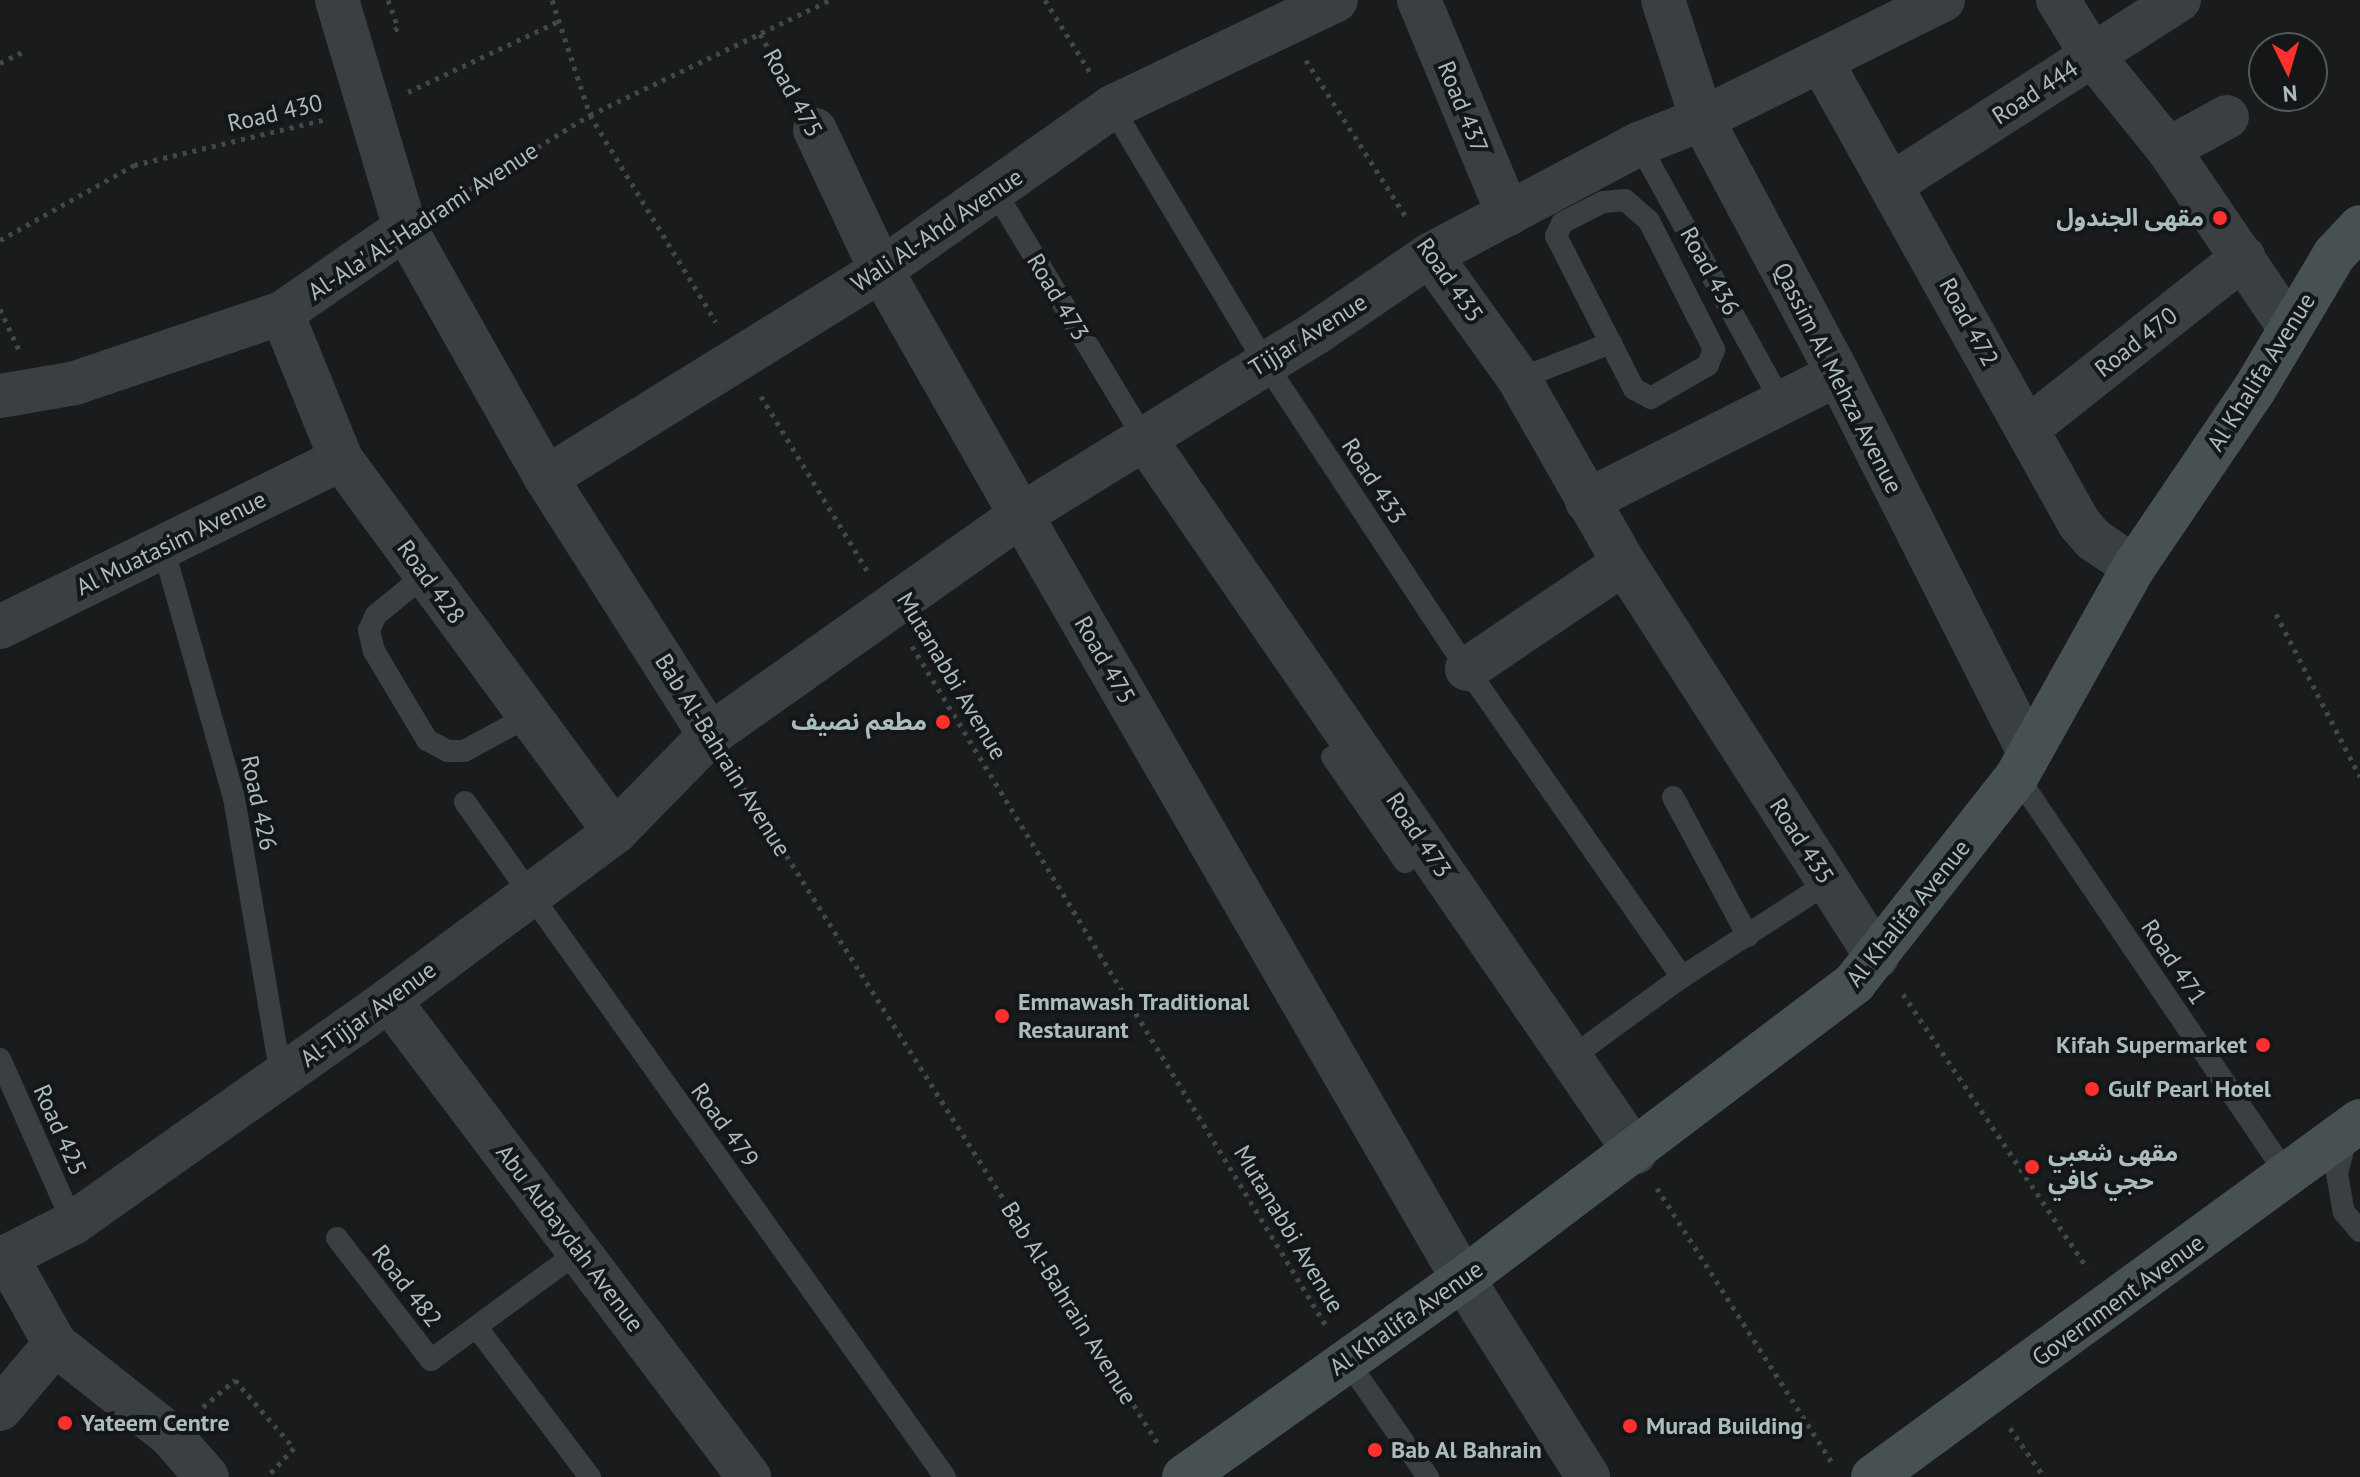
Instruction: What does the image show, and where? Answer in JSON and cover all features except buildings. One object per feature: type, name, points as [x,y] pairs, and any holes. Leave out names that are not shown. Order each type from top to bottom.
[{"type":"street","name":"Bab Al-Bahrain Avenue","points":[[337,0],[405,228],[546,478],[710,735]]},
{"type":"street","name":"Wali Al-Ahd Avenue","points":[[546,478],[881,270],[996,193],[1112,107],[1336,0]]},
{"type":"street","name":"Road 437","points":[[1419,0],[1508,214]]},
{"type":"street","name":"Qassim Al Mehza Avenue","points":[[1663,0],[1702,119],[1838,374],[2023,763]]},
{"type":"street","name":"Tijjar Avenue","points":[[710,735],[1021,515],[1430,255],[1639,144],[1702,119],[1821,61],[1892,12],[1943,0]]},
{"type":"street","points":[[2058,0],[2092,55],[2168,149],[2289,327]]},
{"type":"street","name":"Road 444","points":[[1892,184],[2179,0]]},
{"type":"street","name":"Road 472","points":[[1821,61],[2085,532],[2134,567]]},
{"type":"street","points":[[2168,149],[2227,117]]},
{"type":"street","name":"Road 475","points":[[815,130],[881,270],[1021,515],[1463,1279],[1588,1477]]},
{"type":"street","name":"Al Khalifa Avenue","points":[[1173,1464],[1346,1359],[1463,1279],[1835,1000],[1877,957],[2023,763],[2134,567],[2254,390],[2334,255],[2360,227]]},
{"type":"street","name":"Al-Ala' Al-Hadrami Avenue","points":[[0,396],[75,383],[282,313],[405,228]]},
{"type":"street","name":"Road 435","points":[[1430,255],[1519,379],[1624,563],[1877,957]]},
{"type":"street","name":"Road 470","points":[[2028,428],[2244,257]]},
{"type":"street","name":"Road 428","points":[[282,313],[341,459],[615,832]]},
{"type":"street","points":[[1587,501],[1780,399],[1838,374]]},
{"type":"street","name":"Road 473","points":[[1144,438],[1384,807],[1635,1152]]},
{"type":"street","name":"Al Muatasim Avenue","points":[[0,627],[341,459]]},
{"type":"street","points":[[1467,669],[1624,563]]},
{"type":"street","name":"Al-Tijjar Avenue","points":[[4,1259],[73,1223],[389,1000],[530,896],[615,832],[710,735]]},
{"type":"street","name":"Abu Aubaydah Avenue","points":[[389,1000],[581,1250],[749,1477]]},
{"type":"street","name":"Government Avenue","points":[[1873,1477],[2355,1126]]},
{"type":"street","points":[[4,1259],[55,1344],[169,1434],[207,1477]]},
{"type":"street","points":[[0,1409],[55,1344]]},
{"type":"lane","name":"Road 433","points":[[1112,107],[1264,361],[1467,669],[1682,977]]},
{"type":"lane","name":"Road 436","points":[[1639,144],[1780,399]]},
{"type":"lane","name":"Road 473","points":[[996,193],[1144,438]]},
{"type":"lane","points":[[1625,200],[1649,221],[1714,349],[1708,365],[1651,398],[1634,389],[1611,343],[1556,236],[1562,223],[1603,202],[1625,200]]},
{"type":"lane","points":[[1519,379],[1611,343]]},
{"type":"lane","name":"Road 426","points":[[163,547],[234,798],[281,1076]]},
{"type":"lane","points":[[426,574],[376,615],[369,630],[374,651],[427,740],[448,751],[464,751],[529,716]]},
{"type":"lane","points":[[1332,757],[1384,807],[1405,862]]},
{"type":"lane","name":"Road 471","points":[[2023,763],[2288,1177]]},
{"type":"lane","points":[[1673,797],[1748,936]]},
{"type":"lane","name":"Road 479","points":[[465,802],[945,1477]]},
{"type":"lane","points":[[1568,1060],[1682,977],[1829,882]]},
{"type":"lane","name":"Road 425","points":[[0,1059],[73,1223]]},
{"type":"lane","points":[[2355,1126],[2337,1174],[2344,1212],[2360,1231]]},
{"type":"lane","name":"Road 482","points":[[337,1238],[431,1360],[478,1329],[581,1250]]},
{"type":"lane","name":"Road 482","points":[[478,1329],[590,1477]]},
{"type":"lane","points":[[1346,1359],[1428,1477]]},
{"type":"path","name":"Mutanabbi Avenue","points":[[552,0],[590,115],[1346,1359]]},
{"type":"path","name":"Al-Ala' Al-Hadrami Avenue","points":[[405,228],[590,115],[830,0]]},
{"type":"path","points":[[1045,0],[1112,107]]},
{"type":"path","name":"Road 430","points":[[0,240],[134,165],[371,109],[559,21]]},
{"type":"path","name":"Road 435","points":[[1283,24],[1430,255]]},
{"type":"path","name":"Road 475","points":[[760,34],[815,130]]},
{"type":"path","points":[[0,63],[27,50]]},
{"type":"path","points":[[2276,614],[2360,777]]},
{"type":"path","name":"Bab Al-Bahrain Avenue","points":[[710,735],[1173,1464]]},
{"type":"path","points":[[1877,957],[2112,1305]]},
{"type":"path","points":[[1635,1152],[1841,1477]]},
{"type":"path","points":[[169,1434],[235,1380],[294,1448],[267,1477]]},
{"type":"path","points":[[1987,1395],[2044,1477]]},
{"type":"place","name":"مقهى الجندول","points":[[2220,218]]},
{"type":"place","name":"مطعم نصيف","points":[[943,722]]},
{"type":"place","name":"Emmawash Traditional Restaurant","points":[[1002,1016]]},
{"type":"place","name":"Kifah Supermarket","points":[[2263,1045]]},
{"type":"place","name":"Gulf Pearl Hotel","points":[[2092,1089]]},
{"type":"place","name":"مقهى شعبي حجي كافي","points":[[2032,1167]]},
{"type":"place","name":"Yateem Centre","points":[[65,1423]]},
{"type":"place","name":"Murad Building","points":[[1630,1426]]},
{"type":"place","name":"Bab Al Bahrain","points":[[1375,1450]]}]
